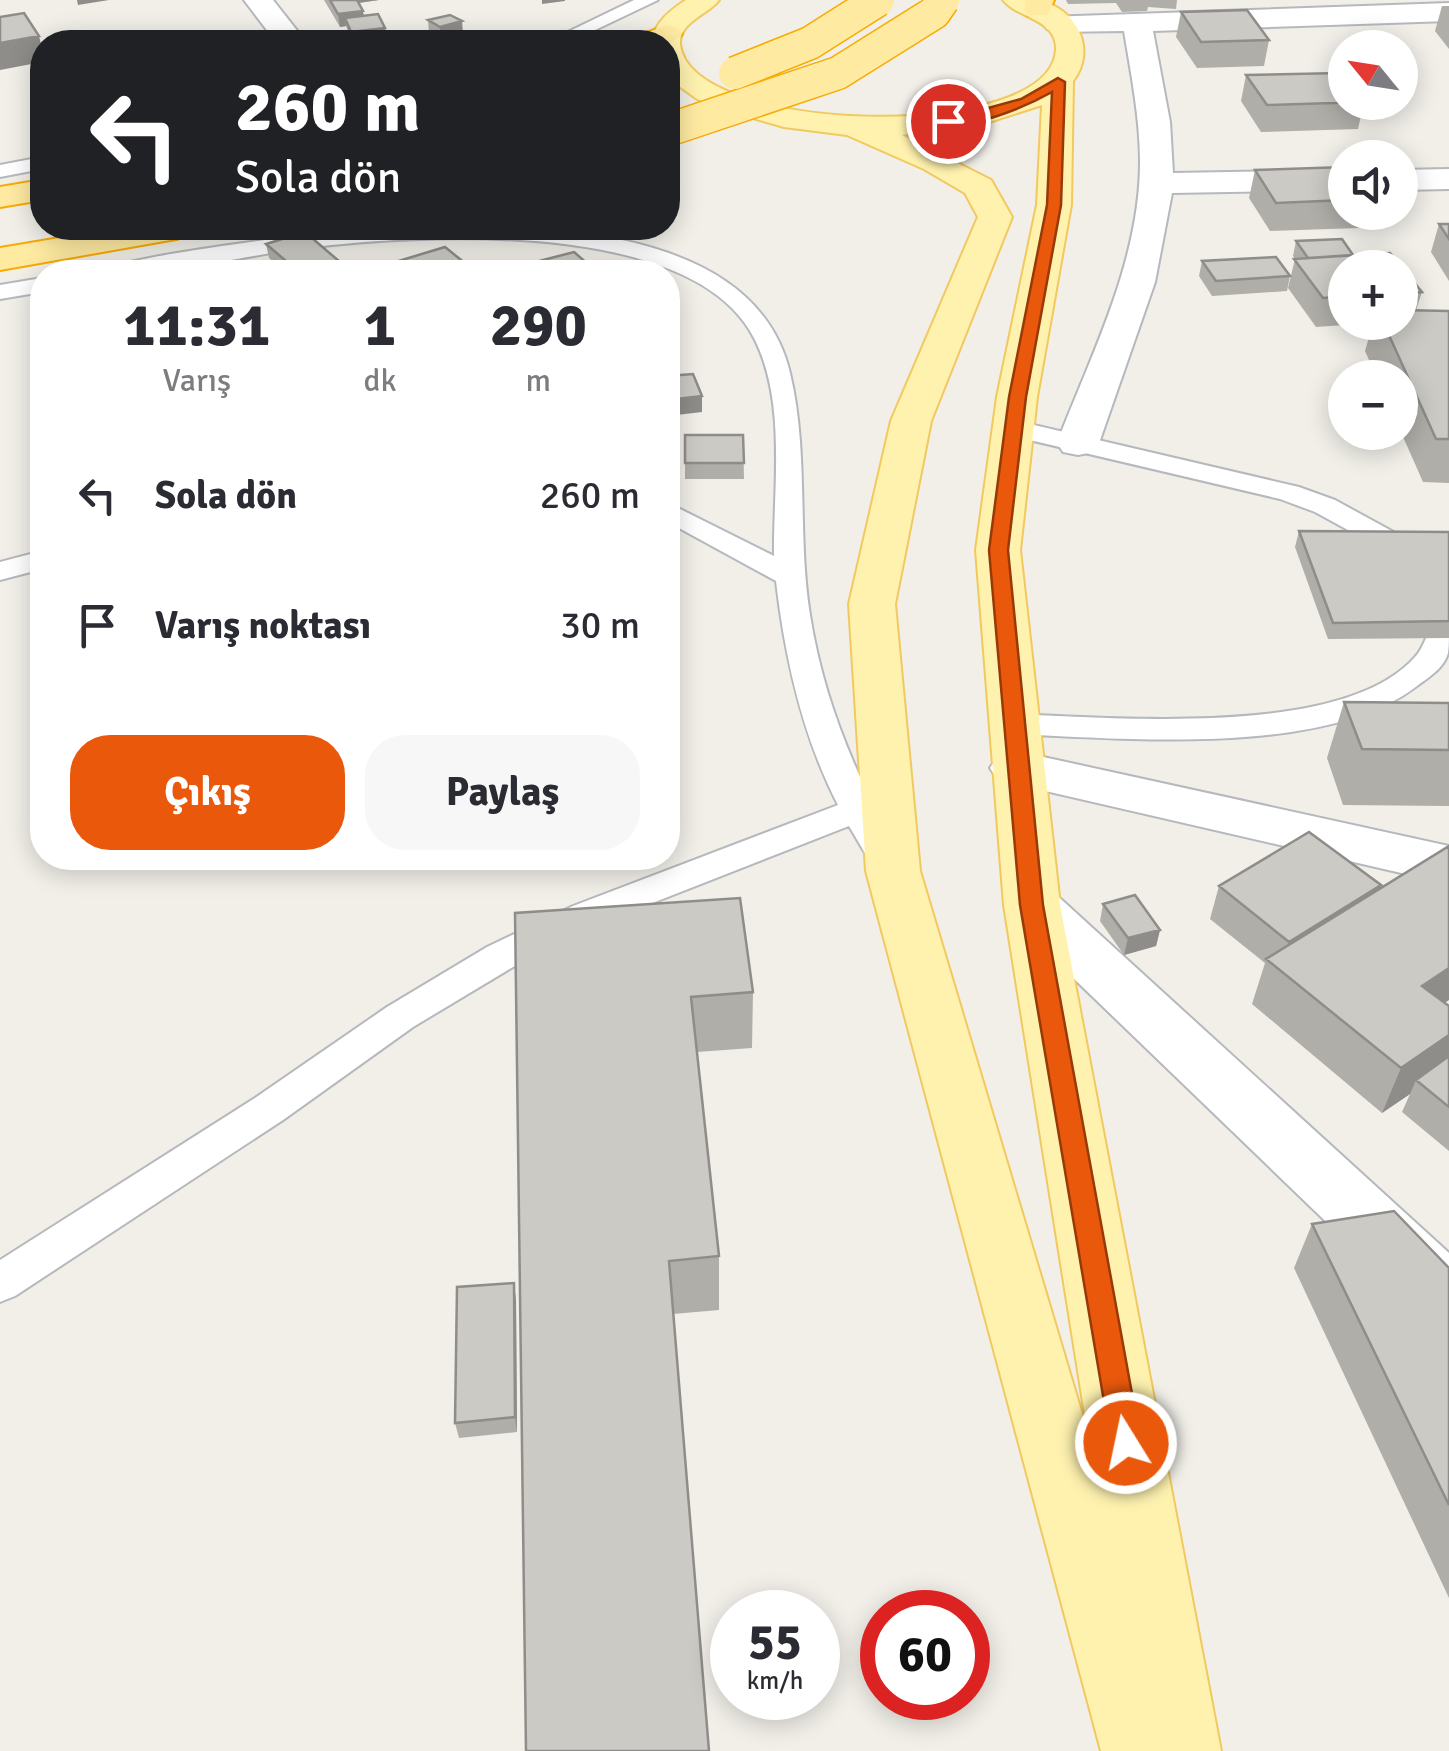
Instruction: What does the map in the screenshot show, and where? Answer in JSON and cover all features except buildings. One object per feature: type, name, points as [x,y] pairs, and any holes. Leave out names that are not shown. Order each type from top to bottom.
[{"type":"highway","points":[[680,89],[758,66],[861,14],[878,0]]},
{"type":"highway","points":[[680,126],[838,73],[934,12],[943,0]]},
{"type":"highway","points":[[1,196],[30,192]]},
{"type":"highway","points":[[1,196],[30,212]]},
{"type":"highway","points":[[0,259],[108,240]]},
{"type":"main road","points":[[671,30],[682,15],[705,0]]},
{"type":"main road","points":[[680,72],[689,82],[730,102],[786,118],[853,126],[918,125],[978,117],[1026,102],[1058,82],[1072,62],[1071,42],[1038,8]]},
{"type":"main road","points":[[1058,82],[1054,205],[1013,428],[998,550],[1032,905],[1180,1751]]},
{"type":"main road","points":[[853,126],[936,162],[979,187],[995,218],[910,421],[872,604],[893,871],[1142,1751]]},
{"type":"street","points":[[258,0],[282,30]]},
{"type":"street","points":[[1038,8],[1138,22],[1449,12]]},
{"type":"street","points":[[1078,442],[1131,295],[1148,236],[1156,183],[1154,135],[1138,22]]},
{"type":"street","points":[[1418,180],[1449,179]]},
{"type":"street","points":[[1156,183],[1328,180]]},
{"type":"street","points":[[1014,746],[1439,859]]},
{"type":"street","points":[[1032,905],[1449,1296]]},
{"type":"lane","points":[[583,30],[649,0]]},
{"type":"lane","points":[[1,196],[30,173]]},
{"type":"lane","points":[[188,260],[312,240]]},
{"type":"lane","points":[[579,240],[658,260]]},
{"type":"lane","points":[[680,266],[718,285],[745,308],[767,340],[786,426],[790,576],[800,656],[855,811],[893,871]]},
{"type":"lane","points":[[0,292],[30,287]]},
{"type":"lane","points":[[1013,428],[1290,493],[1326,506],[1400,547]]},
{"type":"lane","points":[[680,517],[790,576]]},
{"type":"lane","points":[[0,571],[30,563]]},
{"type":"lane","points":[[1014,746],[1324,714],[1383,695],[1426,664],[1441,637]]},
{"type":"lane","points":[[0,1283],[269,1109],[400,1017],[500,957],[586,915],[855,811]]},
{"type":"route","points":[[948,121],[978,117],[1026,102],[1058,82],[1054,205],[1017,397],[998,550],[1032,905],[1126,1443]]}]
